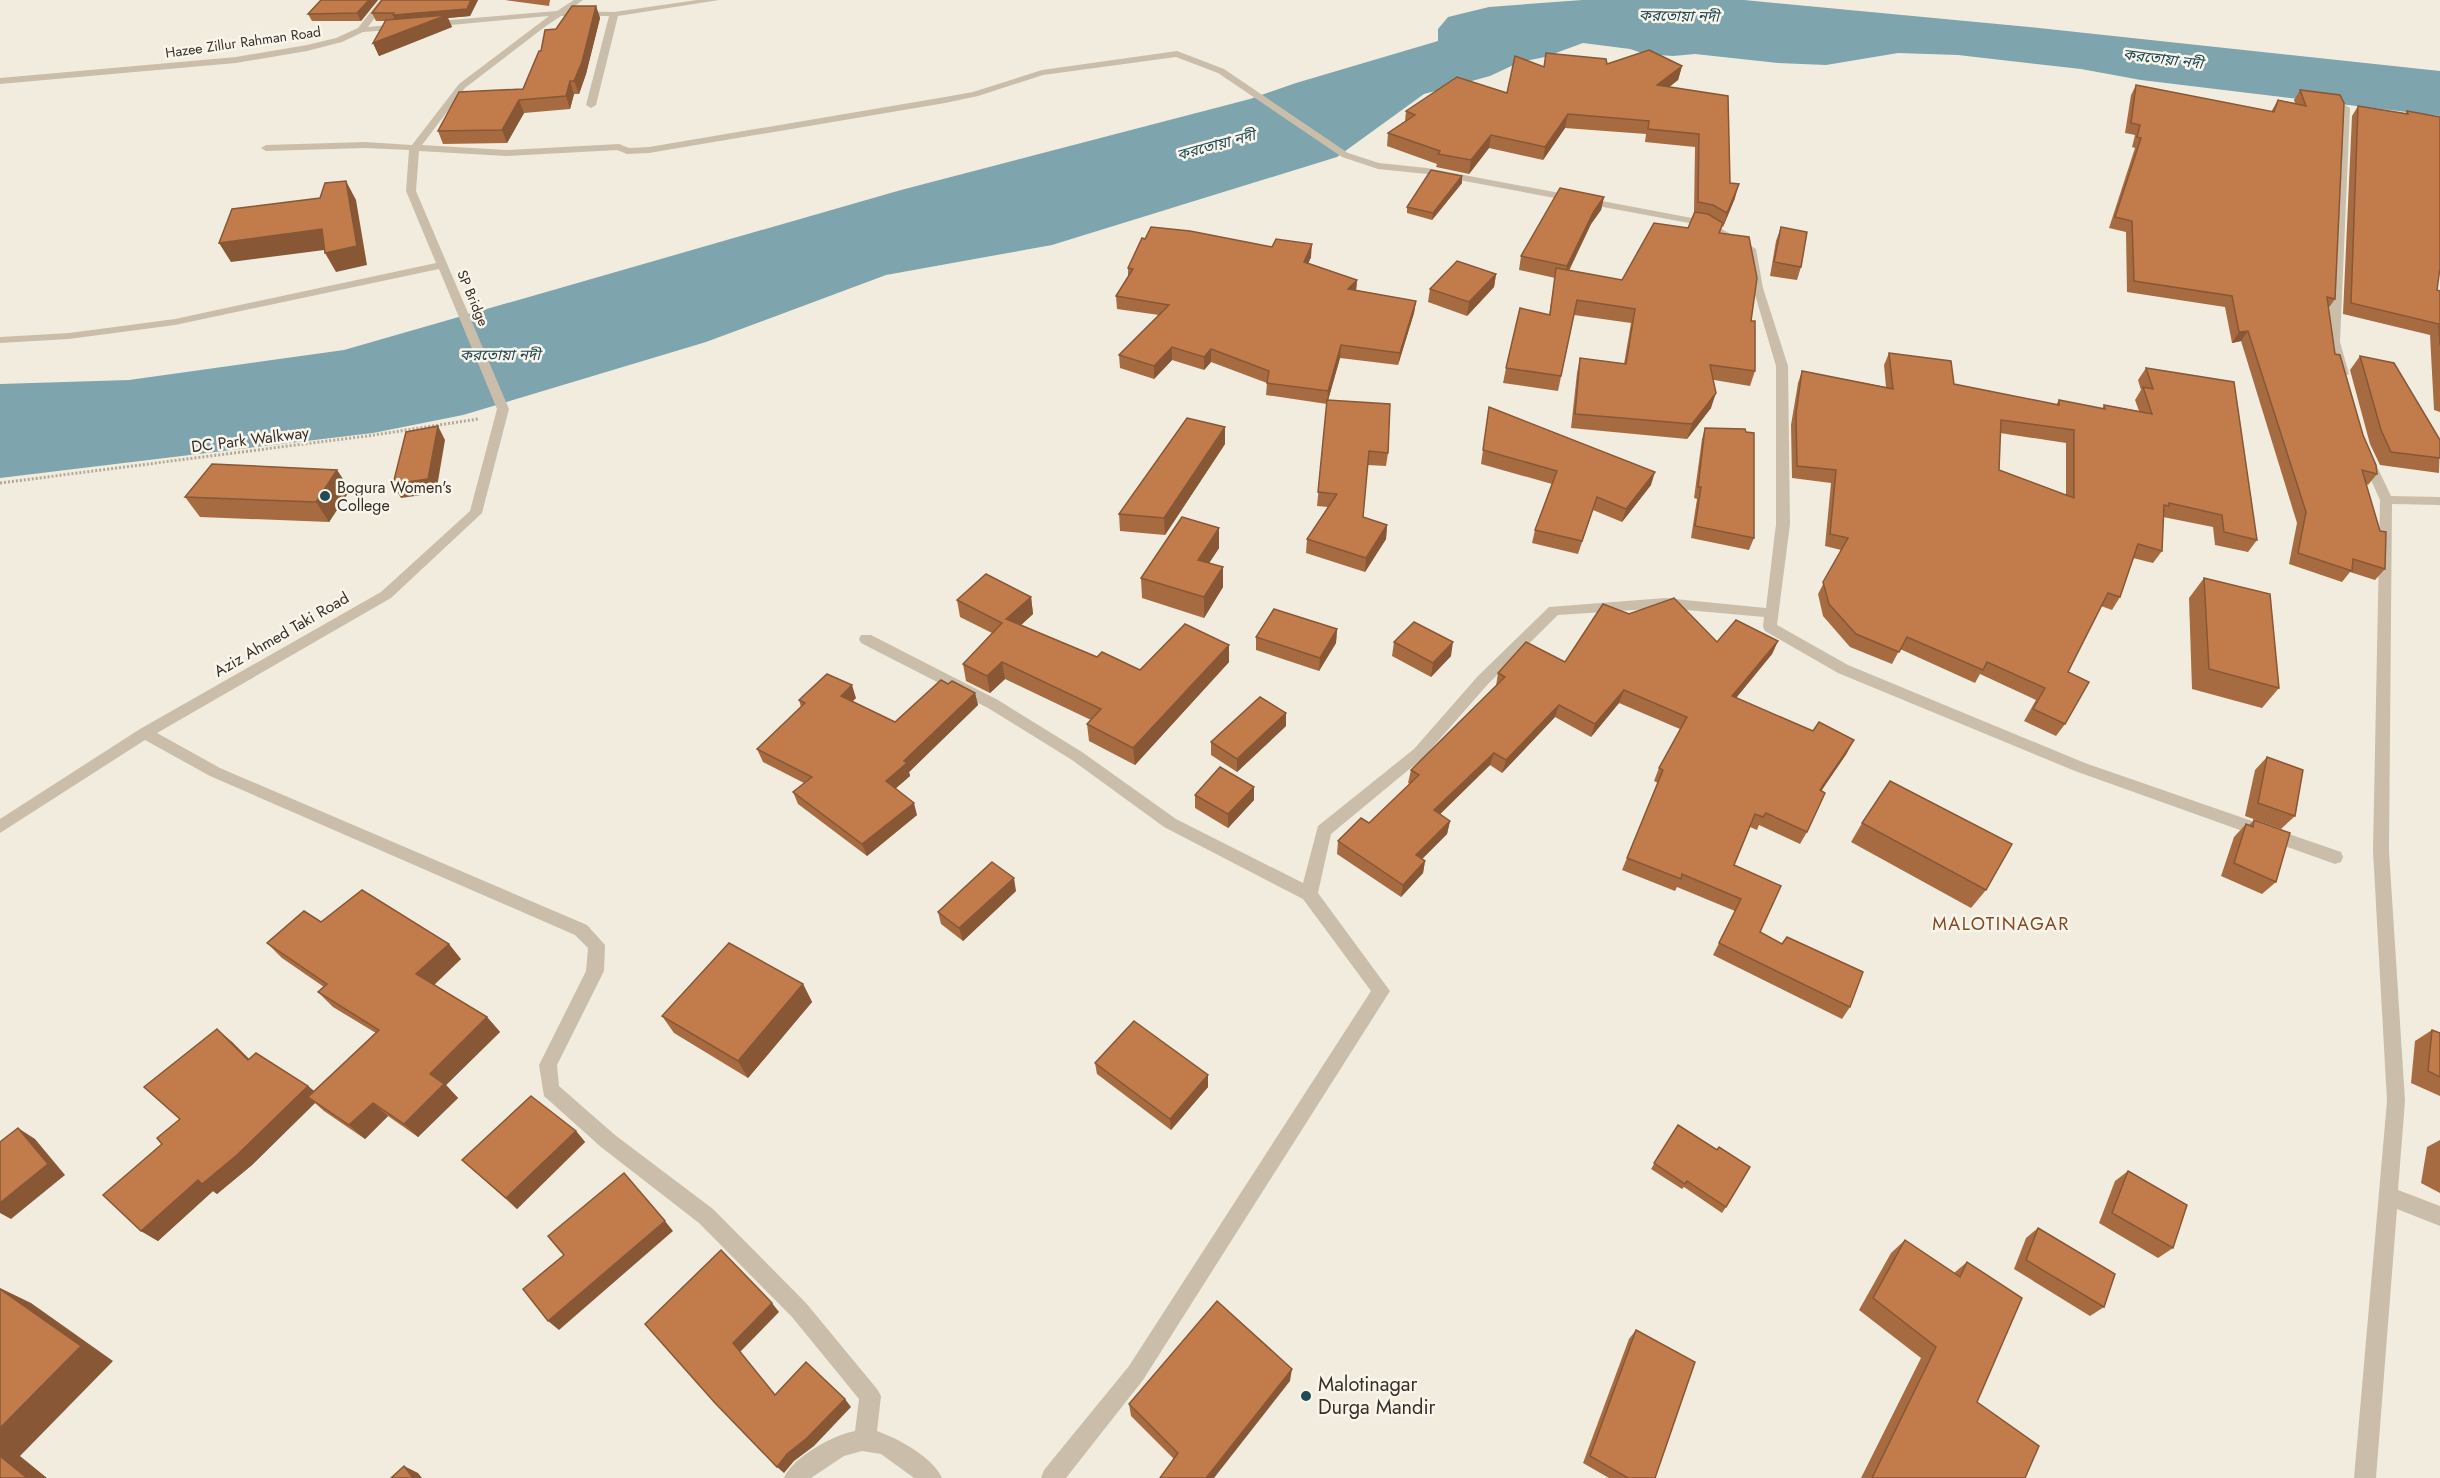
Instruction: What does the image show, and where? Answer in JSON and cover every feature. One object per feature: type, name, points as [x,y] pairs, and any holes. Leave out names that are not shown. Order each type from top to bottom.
[{"type":"street","points":[[361,30],[384,0]]},
{"type":"street","points":[[0,340],[69,336],[175,322],[442,265],[411,191],[414,149],[462,86],[579,0]]},
{"type":"street","points":[[419,25],[559,13],[614,14],[715,0]]},
{"type":"street","points":[[591,105],[614,14]]},
{"type":"street","name":"Hazee Zillur Rahman Road","points":[[0,81],[236,60],[318,46],[361,30],[407,26]]},
{"type":"street","points":[[266,148],[365,145],[506,153],[619,147],[627,151],[649,150],[945,100],[975,94],[1042,73],[1177,54],[1221,71],[1345,154],[1378,166],[1427,171],[1707,224],[1751,249],[1758,288],[1782,366],[1783,525],[1770,627],[1843,669],[2080,767],[2335,857]]},
{"type":"street","points":[[2345,108],[2334,342],[2346,388]]},
{"type":"street","name":"SP Bridge","points":[[442,265],[503,412]]},
{"type":"street","name":"Aziz Ahmed Taki Road","points":[[0,827],[145,734],[386,595],[476,513],[503,412]]},
{"type":"street","points":[[2362,445],[2386,500],[2381,851],[2396,1101],[2365,1478]]},
{"type":"street","points":[[2386,500],[2440,501]]},
{"type":"street","points":[[1309,894],[1324,831],[1419,753],[1483,680],[1554,610],[1665,603],[1772,613]]},
{"type":"street","points":[[866,639],[993,704],[1077,756],[1170,823],[1309,894],[1381,991],[1136,1373],[1052,1478]]},
{"type":"street","points":[[145,734],[216,772],[581,930],[597,945],[596,971],[548,1065],[550,1090],[608,1140],[706,1216],[799,1310],[870,1396],[865,1440]]},
{"type":"street","points":[[2388,1196],[2440,1216]]},
{"type":"street","points":[[795,1478],[825,1453],[865,1440],[884,1443],[931,1478]]},
{"type":"path","name":"DC Park Walkway","points":[[0,483],[374,435],[503,412]]},
{"type":"water","name":"করতোয়া নদী","points":[[1582,0],[1744,0],[2029,27],[2440,71],[2440,116],[2141,80],[2081,69],[1958,55],[1898,53],[1826,65],[1778,63],[1695,54],[1673,56],[1645,54],[1630,49],[1583,43],[1545,57],[1520,62],[1490,76],[1424,94],[1337,157],[1052,245],[886,275],[706,342],[463,415],[373,433],[0,478],[0,384],[129,380],[344,350],[901,190],[1250,99],[1438,41],[1438,29],[1448,17],[1489,7]]},
{"type":"building","points":[[321,0],[369,0],[357,13],[308,14]]},
{"type":"building","points":[[382,0],[471,0],[467,9],[393,15],[394,13],[372,13]]},
{"type":"building","points":[[572,6],[596,6],[582,62],[574,81],[570,81],[566,96],[519,100],[502,130],[438,131],[459,92],[523,89],[539,51],[541,51],[545,30],[556,29]]},
{"type":"building","points":[[447,15],[373,43],[386,20]]},
{"type":"building","points":[[1649,50],[1682,66],[1657,85],[1728,96],[1730,183],[1739,184],[1727,213],[1713,205],[1698,202],[1699,134],[1648,129],[1649,121],[1568,114],[1545,147],[1491,135],[1471,160],[1438,154],[1440,151],[1388,133],[1415,115],[1406,111],[1457,77],[1507,93],[1515,56],[1544,67],[1546,53],[1606,59],[1607,64]]},
{"type":"building","points":[[2136,85],[2274,112],[2278,100],[2306,106],[2300,90],[2340,95],[2344,103],[2335,299],[2327,297],[2335,354],[2340,355],[2363,435],[2376,465],[2377,474],[2362,470],[2380,531],[2386,532],[2385,569],[2353,559],[2352,571],[2298,553],[2306,512],[2248,331],[2239,332],[2232,296],[2134,281],[2132,221],[2115,217],[2141,138],[2137,137],[2140,125],[2131,123]]},
{"type":"building","points":[[2358,106],[2440,117],[2440,268],[2437,290],[2440,291],[2440,345],[2439,324],[2351,303]]},
{"type":"building","points":[[1431,170],[1462,176],[1433,213],[1407,207]]},
{"type":"building","points":[[346,181],[357,246],[325,253],[322,229],[219,243],[232,209],[320,198],[325,183]]},
{"type":"building","points":[[1560,188],[1604,197],[1594,211],[1567,266],[1521,256]]},
{"type":"building","points":[[1695,212],[1708,214],[1723,223],[1719,233],[1749,237],[1757,278],[1751,321],[1755,321],[1755,371],[1710,365],[1716,393],[1692,424],[1575,414],[1580,358],[1626,364],[1635,309],[1577,300],[1561,376],[1506,368],[1520,308],[1550,315],[1556,268],[1622,280],[1654,223],[1688,228]]},
{"type":"building","points":[[1151,227],[1190,231],[1272,247],[1276,239],[1312,244],[1304,262],[1357,280],[1348,289],[1416,301],[1400,353],[1341,345],[1328,391],[1267,383],[1269,371],[1211,349],[1204,357],[1172,347],[1154,366],[1119,355],[1169,305],[1116,296],[1133,269],[1128,268],[1142,238],[1145,239]]},
{"type":"building","points":[[1781,227],[1807,232],[1801,267],[1774,262]]},
{"type":"building","points":[[1457,261],[1496,274],[1469,302],[1430,289]]},
{"type":"building","points":[[1889,353],[1951,361],[1954,384],[2059,405],[2059,400],[2105,409],[2104,405],[2152,414],[2143,387],[2153,389],[2146,368],[2234,382],[2257,540],[2224,532],[2222,515],[2169,503],[2169,506],[2164,505],[2162,551],[2138,544],[2120,597],[2108,593],[2068,672],[2089,682],[2065,724],[2033,709],[2045,688],[1987,662],[1983,670],[1907,637],[1899,652],[1856,634],[1829,604],[1823,582],[1848,538],[1830,534],[1836,470],[1797,466],[1796,413],[1802,371],[1893,389]],"holes":[[[2001,420],[2074,430],[2074,498],[1999,470]]]},
{"type":"building","points":[[2360,356],[2394,363],[2440,440],[2440,458],[2391,452],[2381,430]]},
{"type":"building","points":[[1327,400],[1390,404],[1388,453],[1369,451],[1363,517],[1387,525],[1366,558],[1307,539],[1337,494],[1318,492]]},
{"type":"building","points":[[1489,407],[1655,472],[1626,509],[1597,497],[1582,541],[1535,530],[1557,471],[1483,450]]},
{"type":"building","points":[[1187,418],[1225,427],[1164,518],[1119,514]]},
{"type":"building","points":[[438,426],[428,479],[393,484],[406,432]]},
{"type":"building","points":[[1705,428],[1745,429],[1746,432],[1754,433],[1754,538],[1695,526],[1701,487],[1698,487]]},
{"type":"building","points":[[212,464],[337,470],[316,502],[185,497]]},
{"type":"building","points":[[1182,517],[1219,528],[1198,560],[1223,567],[1204,597],[1141,578]]},
{"type":"building","points":[[986,574],[1031,597],[1006,619],[1097,657],[1102,652],[1140,670],[1185,624],[1229,645],[1133,748],[1087,724],[1101,709],[1002,662],[987,676],[963,664],[1002,623],[957,600]]},
{"type":"building","points":[[2204,578],[2270,594],[2279,688],[2209,669]]},
{"type":"building","points":[[1674,598],[1717,642],[1736,620],[1778,641],[1732,696],[1813,731],[1819,722],[1854,740],[1820,790],[1825,793],[1807,832],[1766,813],[1763,817],[1755,814],[1734,865],[1781,886],[1760,932],[1782,944],[1787,937],[1863,972],[1850,1007],[1719,943],[1741,899],[1682,874],[1681,879],[1627,858],[1663,770],[1659,768],[1687,717],[1624,690],[1595,724],[1559,705],[1506,760],[1494,753],[1434,810],[1450,821],[1416,855],[1425,861],[1403,885],[1338,841],[1361,818],[1369,823],[1419,775],[1411,770],[1505,677],[1498,673],[1526,642],[1565,662],[1603,604],[1629,614]]},
{"type":"building","points":[[1274,609],[1337,629],[1320,658],[1256,637]]},
{"type":"building","points":[[1414,622],[1453,642],[1433,663],[1394,642]]},
{"type":"building","points":[[827,674],[852,685],[841,696],[895,722],[941,680],[948,684],[952,681],[975,693],[904,761],[907,763],[886,781],[914,803],[862,844],[793,792],[812,777],[757,749],[805,703],[799,700]]},
{"type":"building","points":[[1260,697],[1286,713],[1237,759],[1211,742]]},
{"type":"building","points":[[2267,757],[2303,770],[2295,816],[2258,803]]},
{"type":"building","points":[[1220,767],[1254,787],[1228,814],[1195,795]]},
{"type":"building","points":[[1890,781],[2012,844],[1986,890],[1862,823]]},
{"type":"building","points":[[2254,820],[2290,833],[2276,882],[2234,863],[2246,824],[2253,827]]},
{"type":"building","points":[[992,862],[1014,878],[959,928],[938,912]]},
{"type":"building","points":[[362,890],[449,944],[416,974],[487,1017],[430,1074],[444,1084],[404,1124],[373,1103],[349,1125],[308,1097],[379,1030],[318,992],[327,984],[267,943],[304,911],[321,922]]},
{"type":"building","points":[[729,943],[803,984],[738,1061],[662,1016]]},
{"type":"building","points":[[1134,1021],[1208,1075],[1170,1119],[1095,1063]]},
{"type":"building","points":[[217,1029],[248,1060],[256,1053],[308,1086],[237,1155],[202,1184],[198,1180],[141,1231],[103,1195],[162,1144],[157,1138],[180,1119],[144,1087]]},
{"type":"building","points":[[2432,1030],[2440,1033],[2440,1077],[2428,1071]]},
{"type":"building","points":[[531,1096],[576,1131],[506,1198],[462,1160]]},
{"type":"building","points":[[1678,1125],[1717,1150],[1719,1147],[1750,1167],[1726,1207],[1687,1181],[1685,1184],[1654,1163]]},
{"type":"building","points":[[18,1128],[48,1164],[0,1203],[0,1142]]},
{"type":"building","points":[[2128,1171],[2187,1205],[2173,1248],[2112,1213]]},
{"type":"building","points":[[624,1173],[665,1221],[548,1321],[523,1289],[564,1255],[548,1236]]},
{"type":"building","points":[[2038,1228],[2115,1274],[2104,1307],[2026,1260]]},
{"type":"building","points":[[1905,1240],[1960,1277],[1967,1262],[2022,1298],[1977,1402],[2039,1446],[2025,1478],[1872,1478],[1936,1347],[1873,1298]]},
{"type":"building","points":[[721,1250],[772,1303],[733,1343],[775,1395],[806,1362],[845,1399],[807,1438],[787,1454],[777,1467],[715,1403],[645,1324]]},
{"type":"building","points":[[0,1289],[81,1346],[0,1428]]},
{"type":"building","points":[[1217,1301],[1292,1369],[1206,1478],[1160,1478],[1178,1453],[1129,1404]]},
{"type":"building","points":[[1636,1330],[1695,1362],[1655,1478],[1628,1478],[1590,1456]]},
{"type":"building","points":[[0,1456],[27,1478],[0,1478]]},
{"type":"building","points":[[404,1466],[413,1478],[391,1478]]},
{"type":"place","name":"Bogura Women's College","points":[[325,496]]},
{"type":"place","name":"Malotinagar Durga Mandir","points":[[1306,1396]]},
{"type":"district","name":"MALOTINAGAR","points":[[2001,924]]}]
